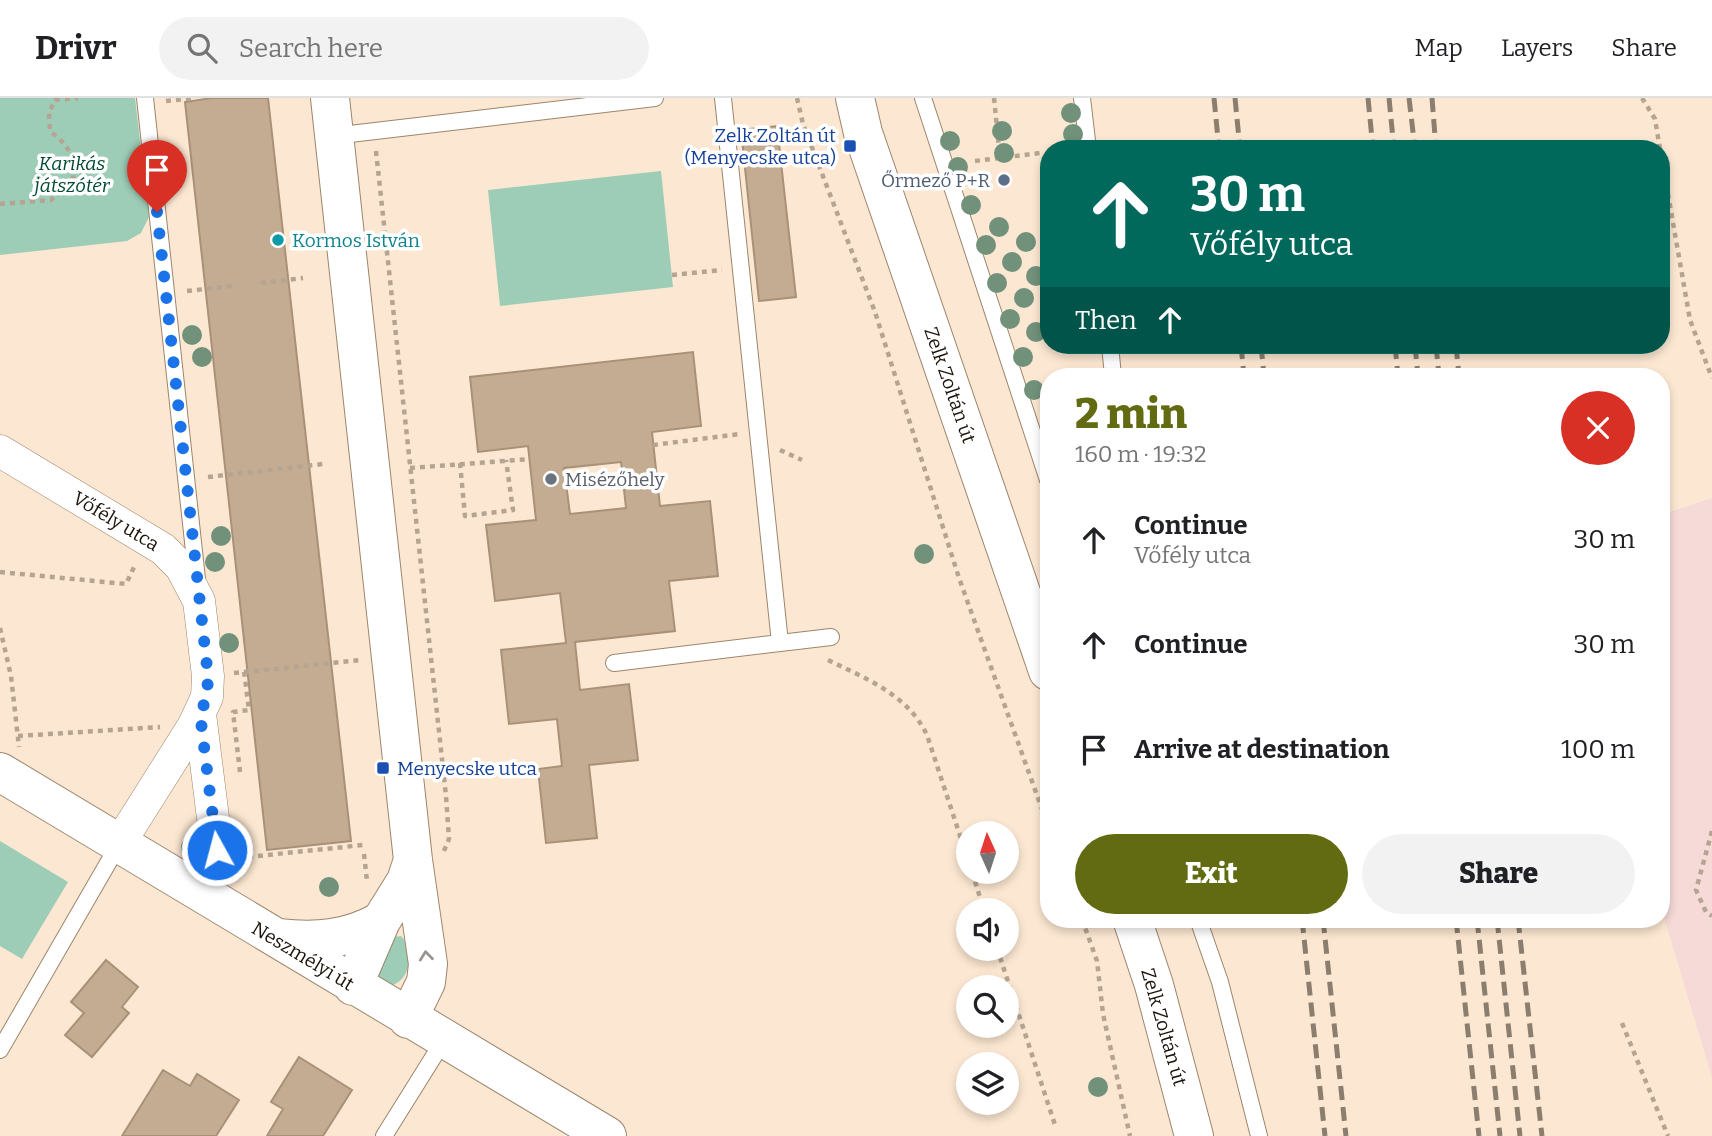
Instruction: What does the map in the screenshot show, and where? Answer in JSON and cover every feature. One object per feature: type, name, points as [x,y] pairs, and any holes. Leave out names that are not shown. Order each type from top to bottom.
[{"type":"street","points":[[330,98],[427,858],[426,982],[408,1019]]},
{"type":"street","name":"Zelk Zoltán út","points":[[855,98],[863,133],[1040,648]]},
{"type":"street","name":"Vőfély utca","points":[[0,452],[163,549],[181,567],[199,601],[208,676],[207,697],[197,720],[119,845]]},
{"type":"street","points":[[197,720],[232,847]]},
{"type":"street","name":"Neszmélyi út","points":[[9,764],[119,845],[607,1136]]},
{"type":"street","points":[[352,986],[381,921],[406,881],[427,858]]},
{"type":"street","points":[[272,937],[316,941],[348,937],[381,921]]},
{"type":"street","name":"Zelk Zoltán út","points":[[1135,928],[1154,985],[1194,1136]]},
{"type":"lane","points":[[145,98],[199,601]]},
{"type":"lane","points":[[333,136],[655,98]]},
{"type":"lane","points":[[723,98],[780,643]]},
{"type":"lane","points":[[923,98],[1040,456]]},
{"type":"lane","points":[[1082,98],[1087,140]]},
{"type":"lane","points":[[614,663],[831,637]]},
{"type":"lane","points":[[0,1050],[119,845]]},
{"type":"lane","points":[[1201,928],[1220,982],[1259,1136]]},
{"type":"lane","points":[[384,1136],[444,1040]]},
{"type":"path","points":[[0,204],[51,200],[73,179],[73,157],[64,142],[50,131],[50,113],[55,100],[78,98]]},
{"type":"path","points":[[797,98],[803,124],[875,312],[959,578],[1040,804]]},
{"type":"path","points":[[994,98],[1000,158]]},
{"type":"path","points":[[1642,98],[1655,119],[1658,140]]},
{"type":"path","points":[[374,130],[449,839],[427,858]]},
{"type":"path","points":[[975,161],[1040,153]]},
{"type":"path","points":[[1670,207],[1690,320],[1712,378]]},
{"type":"path","points":[[672,275],[740,268]]},
{"type":"path","points":[[261,282],[303,278]]},
{"type":"path","points":[[166,293],[233,286]]},
{"type":"path","points":[[653,445],[758,432]]},
{"type":"path","points":[[410,468],[530,458]]},
{"type":"path","points":[[460,463],[466,516],[513,510],[506,460]]},
{"type":"path","points":[[186,480],[323,464]]},
{"type":"path","points":[[0,572],[126,584],[135,565]]},
{"type":"path","points":[[0,628],[11,676],[18,736],[9,764]]},
{"type":"path","points":[[798,641],[894,694],[912,709],[927,735],[956,823]]},
{"type":"path","points":[[208,676],[345,659]]},
{"type":"path","points":[[240,778],[233,712],[249,710],[244,671]]},
{"type":"path","points":[[18,736],[197,720]]},
{"type":"path","points":[[1712,831],[1696,890],[1706,912],[1712,916]]},
{"type":"path","points":[[232,847],[248,857],[363,845]]},
{"type":"path","points":[[364,854],[367,881]]},
{"type":"path","points":[[234,887],[248,857]]},
{"type":"path","points":[[1085,928],[1097,961],[1103,1014],[1130,1136]]},
{"type":"path","points":[[1001,961],[1055,1125]]},
{"type":"path","points":[[1622,1023],[1668,1136]]},
{"type":"shaded area","points":[[1712,498],[1712,1078],[1667,928],[1670,928],[1670,512]]},
{"type":"green space","name":"Karikás játszótér","points":[[0,98],[135,98],[149,217],[141,233],[127,241],[0,255]]},
{"type":"green space","points":[[661,171],[673,287],[500,306],[488,190]]},
{"type":"green space","points":[[0,841],[68,882],[22,959],[0,946]]},
{"type":"green space","points":[[401,936],[408,950],[408,966],[402,979],[388,986],[377,979],[375,971],[393,937]]},
{"type":"building","points":[[212,98],[268,98],[351,841],[267,850],[185,102]]},
{"type":"building","points":[[777,126],[796,297],[759,301],[741,130]]},
{"type":"building","points":[[693,352],[701,426],[652,432],[660,506],[710,501],[718,576],[669,581],[675,631],[575,642],[580,690],[629,684],[638,760],[589,765],[597,838],[546,843],[538,769],[562,766],[557,719],[509,724],[501,650],[566,643],[560,593],[495,601],[486,525],[536,520],[528,446],[478,452],[470,377]],"holes":[[[621,462],[626,508],[570,514],[564,468]]]},
{"type":"building","points":[[106,960],[138,987],[122,1007],[129,1013],[92,1057],[65,1035],[84,1013],[71,1002]]},
{"type":"building","points":[[299,1057],[352,1090],[323,1136],[267,1136],[283,1109],[271,1102]]},
{"type":"building","points":[[163,1070],[190,1086],[197,1074],[239,1100],[216,1136],[122,1136]]},
{"type":"railway","points":[[1214,98],[1218,140]]},
{"type":"railway","points":[[1235,98],[1239,140]]},
{"type":"railway","points":[[1368,98],[1372,140]]},
{"type":"railway","points":[[1389,98],[1393,140]]},
{"type":"railway","points":[[1409,98],[1414,140]]},
{"type":"railway","points":[[1432,98],[1435,140]]},
{"type":"railway","points":[[1242,354],[1243,368]]},
{"type":"railway","points":[[1262,354],[1263,368]]},
{"type":"railway","points":[[1396,354],[1397,368]]},
{"type":"railway","points":[[1416,354],[1417,368]]},
{"type":"railway","points":[[1437,354],[1438,368]]},
{"type":"railway","points":[[1457,354],[1458,368]]},
{"type":"railway","points":[[1303,928],[1325,1136]]},
{"type":"railway","points":[[1324,928],[1346,1136]]},
{"type":"railway","points":[[1457,928],[1479,1136]]},
{"type":"railway","points":[[1478,928],[1500,1136]]},
{"type":"railway","points":[[1498,928],[1520,1136]]},
{"type":"railway","points":[[1519,928],[1542,1136]]},
{"type":"place","name":"Zelk Zoltán út (Menyecske utca)","points":[[850,146]]},
{"type":"place","name":"Őrmező P+R","points":[[1004,180]]},
{"type":"place","name":"Kormos István","points":[[278,240]]},
{"type":"place","name":"Misézőhely","points":[[551,479]]},
{"type":"place","name":"Menyecske utca","points":[[383,768]]},
{"type":"route","points":[[157,212],[208,676],[207,697],[200,714],[217,850]]}]
